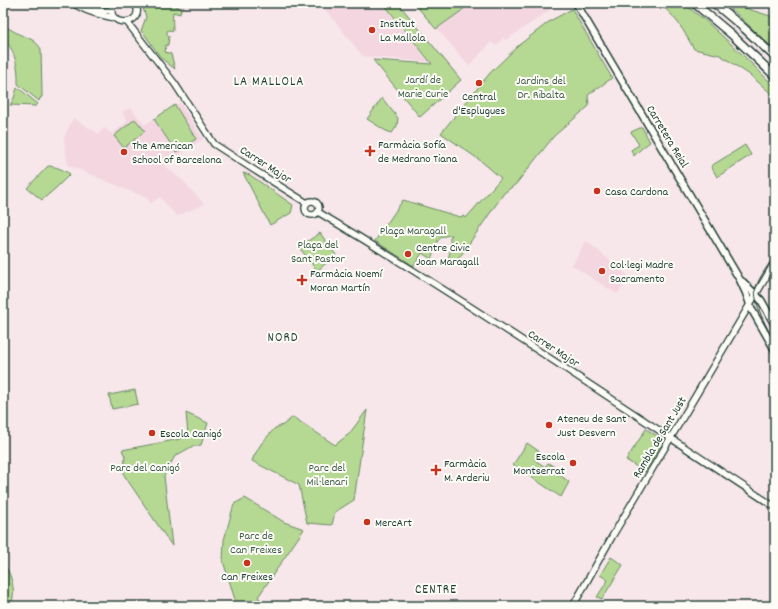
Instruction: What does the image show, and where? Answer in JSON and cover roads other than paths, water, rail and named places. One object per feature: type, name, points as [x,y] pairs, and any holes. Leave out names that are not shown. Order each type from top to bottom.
[{"type":"highway","points":[[694,3],[731,34],[775,76]]},
{"type":"highway","points":[[714,3],[775,57]]},
{"type":"main road","name":"Carretera Reial","points":[[576,3],[740,280],[755,316],[775,350]]},
{"type":"main road","name":"Carretera Reial","points":[[740,280],[761,300],[775,325]]},
{"type":"street","points":[[73,3],[91,13],[115,18],[121,22],[127,22],[133,19],[137,8],[135,3]]},
{"type":"street","points":[[81,3],[102,11],[112,10]]},
{"type":"street","points":[[114,3],[112,10],[115,18]]},
{"type":"street","name":"Carrer Major","points":[[127,22],[175,84],[214,144],[307,203]]},
{"type":"street","points":[[311,201],[316,202],[319,206],[316,214],[312,215],[307,213],[305,205],[307,203],[311,201]]},
{"type":"street","name":"Carrer Major","points":[[318,212],[420,274],[775,507]]},
{"type":"street","name":"Rambla de Sant Just","points":[[573,606],[775,262]]},
{"type":"tram line","points":[[775,255],[760,279],[755,293],[761,316],[775,342]]},
{"type":"place","name":"Institut La Mallola","points":[[372,30]]},
{"type":"place","name":"Central d'Esplugues","points":[[479,83]]},
{"type":"place","name":"Farmàcia Sofía de Medrano Tiana","points":[[370,151]]},
{"type":"place","name":"The American School of Barcelona","points":[[124,152]]},
{"type":"place","name":"Casa Cardona","points":[[597,191]]},
{"type":"place","name":"Centre Civic Joan Maragall","points":[[408,254]]},
{"type":"place","name":"Col·legi Madre Sacramento","points":[[602,271]]},
{"type":"place","name":"Farmàcia Noemí Moran Martín","points":[[302,280]]},
{"type":"place","name":"Ateneu de Sant Just Desvern","points":[[549,425]]},
{"type":"place","name":"Escola Canigó","points":[[152,433]]},
{"type":"place","name":"Escola Montserrat","points":[[573,463]]},
{"type":"place","name":"Farmàcia M. Arderiu","points":[[436,470]]},
{"type":"place","name":"MercArt","points":[[367,522]]},
{"type":"place","name":"Can Freixes","points":[[247,563]]},
{"type":"district","name":"LA MALLOLA","points":[[269,80]]},
{"type":"district","name":"NORD","points":[[283,336]]},
{"type":"district","name":"CENTRE","points":[[436,588]]},
{"type":"park label","name":"Jardí de Marie Curie","points":[[423,86]]},
{"type":"park label","name":"Jardins del Dr. Ribalta","points":[[541,87]]},
{"type":"park label","name":"Plaça Maragall","points":[[413,230]]},
{"type":"park label","name":"Plaça del Sant Pastor","points":[[318,251]]},
{"type":"park label","name":"Parc del Canigó","points":[[145,467]]},
{"type":"park label","name":"Parc del Mil·lenari","points":[[327,474]]},
{"type":"park label","name":"Parc de Can Freixes","points":[[256,542]]}]
